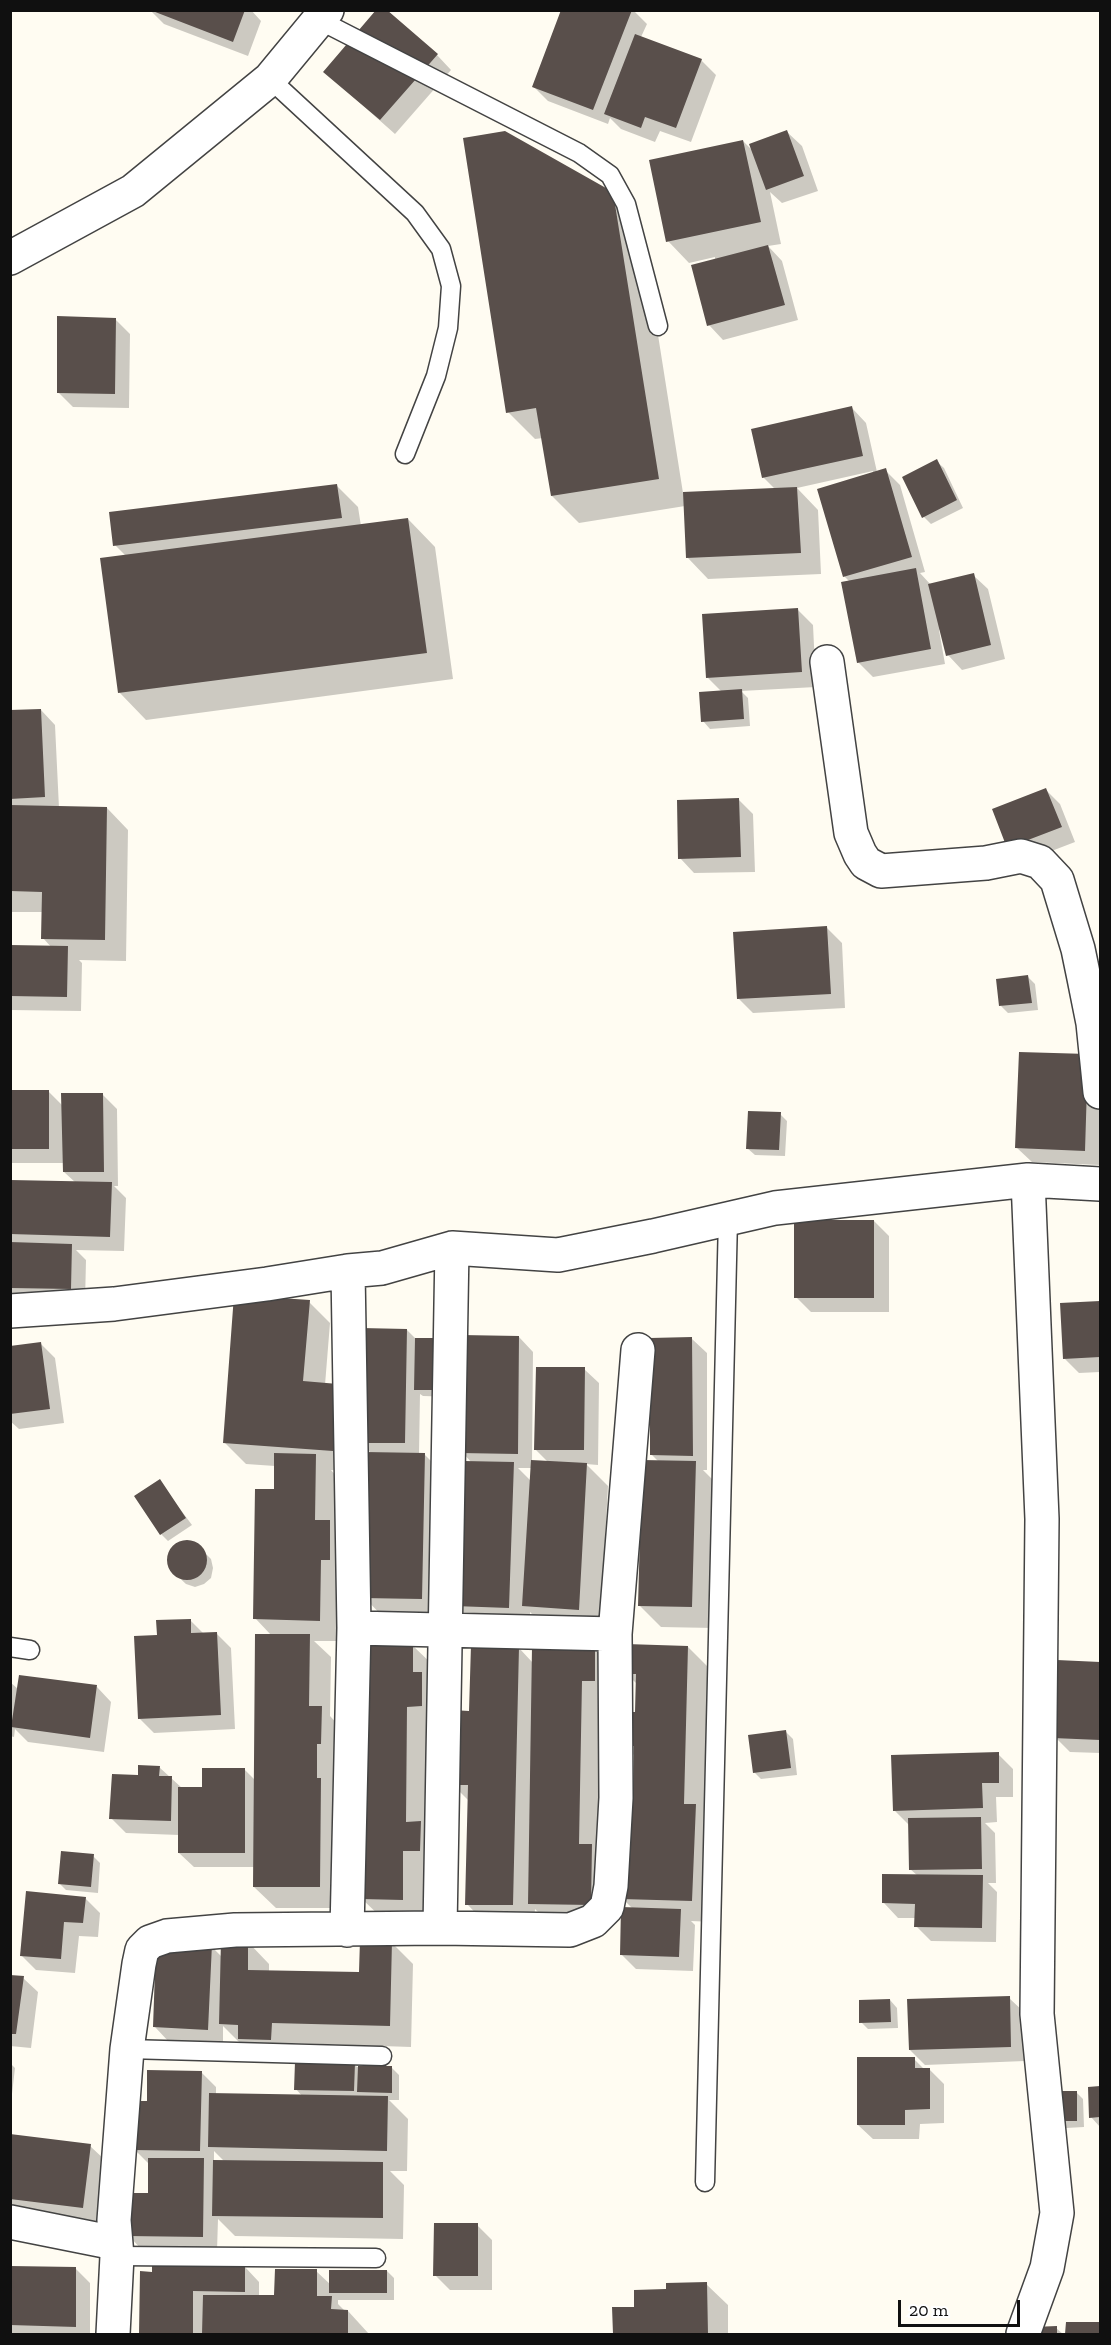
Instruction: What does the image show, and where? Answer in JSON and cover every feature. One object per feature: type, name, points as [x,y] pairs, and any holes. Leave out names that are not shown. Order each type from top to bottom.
[{"type":"street","points":[[10,258],[134,190],[270,79],[323,16]]},
{"type":"street","points":[[827,663],[852,833],[866,863],[881,871],[986,863],[1021,856],[1040,862],[1057,880],[1078,949],[1093,1023],[1101,1092]]},
{"type":"street","points":[[1023,2334],[1047,2268],[1057,2213],[1037,2014],[1042,1519],[1028,1180]]},
{"type":"street","points":[[10,1311],[114,1304],[382,1268],[452,1248],[558,1255],[775,1208],[1028,1180],[1101,1184]]},
{"type":"street","points":[[440,1928],[452,1248]]},
{"type":"street","points":[[347,1930],[354,1628],[348,1271]]},
{"type":"street","points":[[113,2334],[116,2249],[114,2220],[127,2049],[142,1950],[150,1942],[167,1936],[235,1930],[440,1928],[570,1930],[593,1921],[607,1907],[611,1886],[616,1798],[615,1634],[638,1350]]},
{"type":"street","points":[[354,1628],[615,1634]]},
{"type":"street","points":[[10,2222],[116,2249]]},
{"type":"lane","points":[[323,16],[579,153],[610,175],[626,204],[658,326]]},
{"type":"lane","points":[[270,79],[415,213],[441,249],[450,286],[448,328],[436,376],[405,454]]},
{"type":"lane","points":[[705,2182],[728,1218]]},
{"type":"lane","points":[[10,1647],[30,1650]]},
{"type":"lane","points":[[127,2049],[382,2056]]},
{"type":"lane","points":[[116,2249],[376,2258]]},
{"type":"building","points":[[150,10],[245,10],[233,42]]},
{"type":"building","points":[[376,10],[387,10],[438,54],[380,120],[323,72]]},
{"type":"building","points":[[561,10],[632,10],[593,110],[532,87]]},
{"type":"building","points":[[635,34],[702,59],[676,128],[645,117],[641,128],[604,114]]},
{"type":"building","points":[[787,130],[804,176],[766,190],[749,144]]},
{"type":"building","points":[[505,131],[613,192],[659,479],[551,496],[536,408],[506,413],[463,138]]},
{"type":"building","points":[[743,140],[761,222],[666,242],[649,160]]},
{"type":"building","points":[[768,245],[785,305],[707,326],[691,265]]},
{"type":"building","points":[[57,316],[116,318],[115,394],[57,393]]},
{"type":"building","points":[[852,406],[863,456],[762,478],[751,429]]},
{"type":"building","points":[[937,459],[957,500],[922,518],[902,477]]},
{"type":"building","points":[[886,468],[912,557],[843,577],[817,489]]},
{"type":"building","points":[[337,484],[342,518],[113,546],[109,512]]},
{"type":"building","points":[[797,487],[801,553],[686,558],[683,492]]},
{"type":"building","points":[[408,518],[427,653],[118,693],[100,558]]},
{"type":"building","points":[[916,568],[931,649],[857,663],[841,582]]},
{"type":"building","points":[[974,573],[991,645],[946,656],[928,584]]},
{"type":"building","points":[[798,608],[802,672],[706,678],[702,614]]},
{"type":"building","points":[[742,689],[744,719],[701,722],[699,692]]},
{"type":"building","points":[[41,709],[45,797],[10,799],[10,710]]},
{"type":"building","points":[[1046,788],[1062,827],[1007,848],[992,809]]},
{"type":"building","points":[[739,798],[741,857],[678,859],[677,800]]},
{"type":"building","points":[[10,805],[107,807],[105,940],[41,939],[42,892],[10,891]]},
{"type":"building","points":[[827,926],[831,994],[737,999],[733,932]]},
{"type":"building","points":[[10,945],[68,946],[67,997],[10,996]]},
{"type":"building","points":[[1028,975],[1032,1003],[999,1006],[996,979]]},
{"type":"building","points":[[1019,1052],[1088,1054],[1085,1151],[1015,1148]]},
{"type":"building","points":[[10,1090],[49,1090],[49,1149],[10,1149]]},
{"type":"building","points":[[61,1093],[103,1093],[104,1172],[63,1172]]},
{"type":"building","points":[[748,1111],[781,1112],[779,1150],[746,1149]]},
{"type":"building","points":[[10,1180],[112,1182],[110,1237],[10,1234]]},
{"type":"building","points":[[794,1220],[874,1220],[874,1298],[794,1298]]},
{"type":"building","points":[[10,1242],[72,1244],[71,1289],[10,1288]]},
{"type":"building","points":[[234,1295],[310,1300],[303,1381],[338,1384],[333,1451],[223,1443]]},
{"type":"building","points":[[1100,1301],[1100,1357],[1063,1359],[1060,1303]]},
{"type":"building","points":[[361,1328],[407,1329],[405,1443],[358,1443]]},
{"type":"building","points":[[461,1335],[519,1336],[518,1454],[460,1453]]},
{"type":"building","points":[[692,1337],[693,1456],[650,1455],[650,1338]]},
{"type":"building","points":[[415,1338],[448,1338],[448,1390],[414,1390]]},
{"type":"building","points":[[41,1342],[50,1409],[10,1414],[10,1346]]},
{"type":"building","points":[[536,1367],[585,1367],[584,1450],[534,1450]]},
{"type":"building","points":[[365,1452],[425,1453],[422,1599],[362,1598]]},
{"type":"building","points":[[274,1453],[316,1454],[315,1520],[330,1520],[330,1560],[321,1560],[320,1621],[253,1619],[255,1489],[274,1489]]},
{"type":"building","points":[[531,1460],[587,1463],[579,1610],[522,1606]]},
{"type":"building","points":[[642,1460],[696,1461],[692,1607],[638,1606]]},
{"type":"building","points":[[464,1461],[514,1462],[509,1608],[454,1606]]},
{"type":"building","points":[[160,1479],[186,1518],[160,1535],[134,1496]]},
{"type":"building","points":[[187,1540],[201,1546],[207,1560],[201,1574],[187,1580],[173,1574],[167,1560],[173,1546]]},
{"type":"building","points":[[191,1619],[191,1633],[217,1632],[221,1715],[138,1719],[134,1636],[157,1635],[156,1620]]},
{"type":"building","points":[[255,1634],[310,1634],[309,1706],[322,1706],[321,1744],[317,1744],[317,1778],[321,1778],[320,1887],[253,1887]]},
{"type":"building","points":[[363,1643],[413,1643],[413,1672],[422,1672],[422,1706],[407,1707],[406,1822],[421,1821],[420,1851],[403,1851],[403,1900],[361,1899]]},
{"type":"building","points":[[626,1644],[688,1646],[684,1804],[696,1804],[692,1901],[621,1899],[628,1802],[633,1802],[634,1746],[623,1746],[624,1712],[635,1712],[636,1674],[626,1674]]},
{"type":"building","points":[[471,1645],[519,1647],[513,1905],[465,1905],[468,1785],[450,1785],[452,1710],[469,1711]]},
{"type":"building","points":[[532,1647],[595,1648],[595,1681],[582,1681],[579,1844],[592,1844],[591,1905],[528,1904]]},
{"type":"building","points":[[1057,1660],[1100,1662],[1100,1740],[1053,1738]]},
{"type":"building","points":[[19,1675],[97,1685],[90,1738],[11,1727]]},
{"type":"building","points":[[786,1730],[791,1768],[753,1773],[748,1735]]},
{"type":"building","points":[[999,1752],[999,1783],[982,1783],[983,1808],[893,1811],[891,1755]]},
{"type":"building","points":[[138,1765],[160,1766],[159,1776],[172,1776],[171,1821],[109,1819],[112,1774],[138,1775]]},
{"type":"building","points":[[202,1768],[245,1768],[245,1853],[178,1853],[178,1787],[202,1787]]},
{"type":"building","points":[[981,1817],[982,1869],[909,1870],[908,1818]]},
{"type":"building","points":[[61,1851],[94,1854],[91,1887],[58,1884]]},
{"type":"building","points":[[882,1874],[983,1875],[982,1928],[914,1927],[915,1904],[882,1903]]},
{"type":"building","points":[[26,1891],[86,1897],[83,1923],[64,1922],[61,1959],[20,1956]]},
{"type":"building","points":[[621,1907],[681,1909],[679,1957],[620,1955]]},
{"type":"building","points":[[221,1940],[248,1941],[248,1970],[359,1972],[360,1940],[392,1941],[390,2026],[272,2023],[271,2040],[238,2039],[238,2025],[219,2024]]},
{"type":"building","points":[[156,1943],[212,1944],[208,2030],[153,2027]]},
{"type":"building","points":[[10,1975],[24,1976],[16,2034],[10,2034]]},
{"type":"building","points":[[1010,1996],[1011,2047],[909,2050],[907,1999]]},
{"type":"building","points":[[890,1999],[891,2022],[859,2023],[859,2000]]},
{"type":"building","points":[[857,2057],[915,2057],[915,2068],[930,2068],[930,2109],[905,2110],[905,2125],[857,2125]]},
{"type":"building","points":[[295,2062],[355,2063],[354,2091],[294,2090]]},
{"type":"building","points":[[358,2066],[392,2066],[392,2093],[357,2092]]},
{"type":"building","points":[[147,2070],[202,2071],[200,2151],[133,2150],[134,2101],[147,2101]]},
{"type":"building","points":[[1100,2086],[1100,2117],[1089,2118],[1088,2087]]},
{"type":"building","points":[[1056,2091],[1077,2091],[1077,2121],[1057,2121]]},
{"type":"building","points":[[209,2093],[388,2096],[387,2151],[208,2147]]},
{"type":"building","points":[[10,2134],[91,2144],[83,2208],[10,2199]]},
{"type":"building","points":[[148,2158],[204,2158],[203,2237],[127,2236],[127,2193],[148,2193]]},
{"type":"building","points":[[213,2160],[383,2162],[383,2218],[212,2216]]},
{"type":"building","points":[[434,2223],[478,2223],[478,2276],[433,2276]]},
{"type":"building","points":[[152,2265],[245,2265],[245,2292],[193,2291],[193,2334],[139,2334],[140,2271],[152,2272]]},
{"type":"building","points":[[10,2266],[76,2267],[76,2327],[10,2325]]},
{"type":"building","points":[[275,2269],[317,2269],[317,2296],[332,2296],[331,2309],[348,2310],[348,2334],[202,2334],[203,2295],[274,2295]]},
{"type":"building","points":[[329,2270],[387,2270],[387,2293],[329,2293]]},
{"type":"building","points":[[707,2282],[708,2334],[613,2334],[612,2307],[634,2307],[634,2290],[666,2289],[666,2283]]},
{"type":"building","points":[[1066,2322],[1100,2322],[1100,2334],[1065,2334]]},
{"type":"building","points":[[1057,2326],[1057,2334],[1033,2334],[1033,2327]]}]
